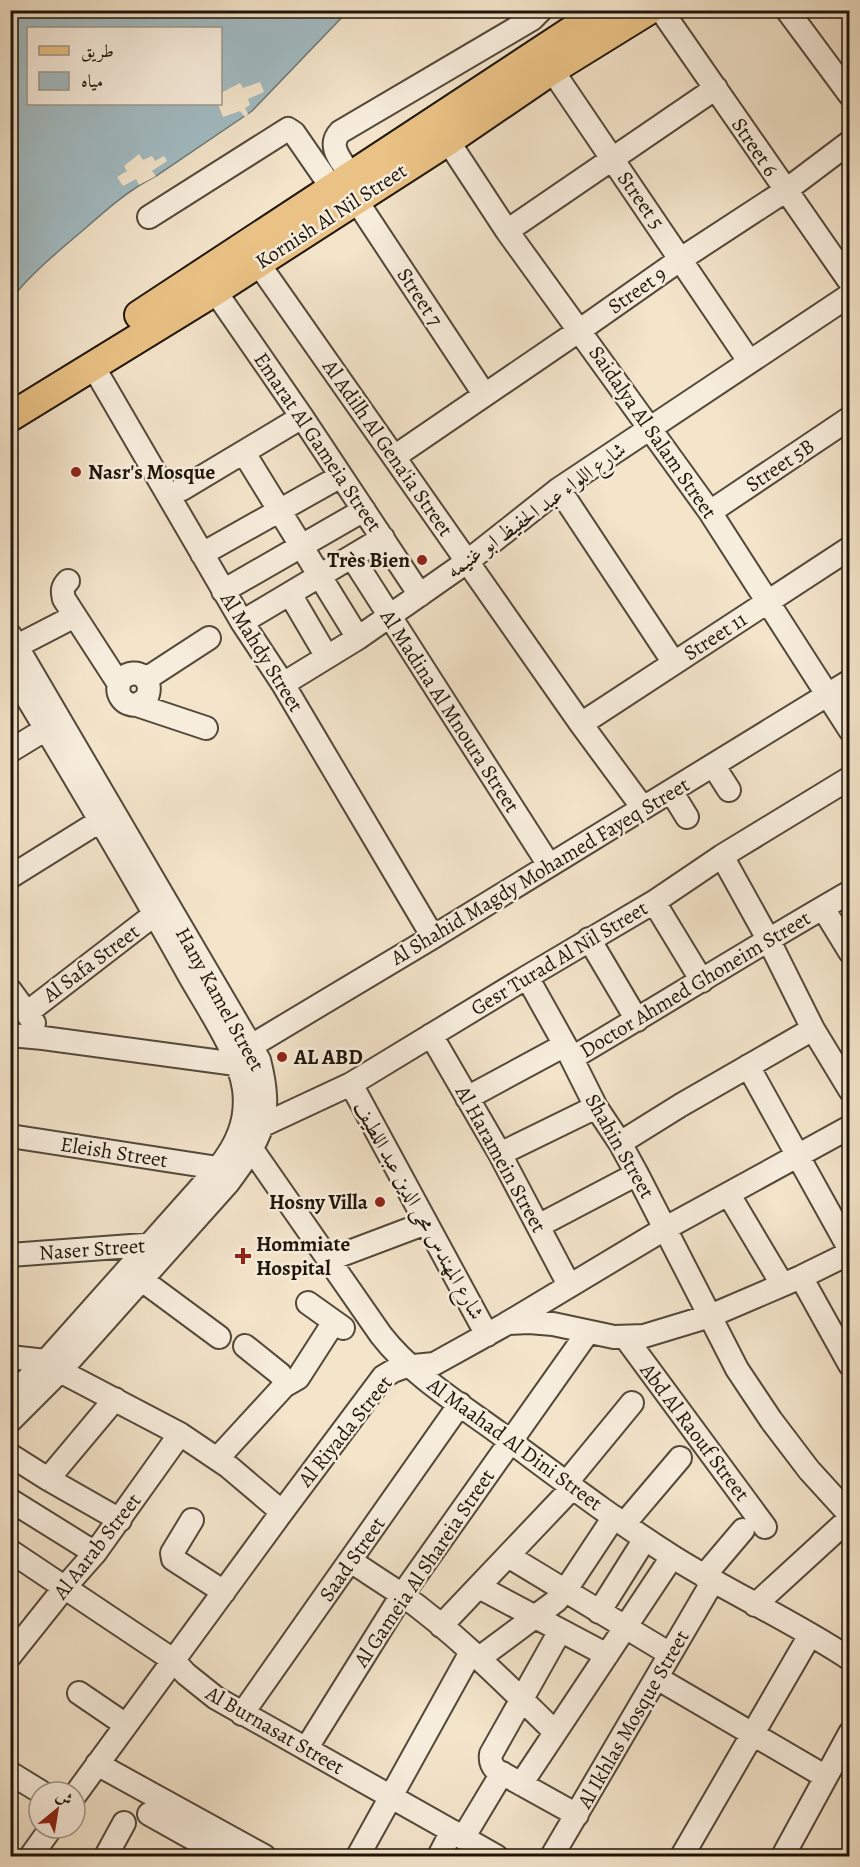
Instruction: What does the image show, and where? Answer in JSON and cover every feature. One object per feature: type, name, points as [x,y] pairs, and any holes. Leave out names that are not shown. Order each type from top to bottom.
[{"type":"main road","name":"Kornish Al Nil Street","points":[[10,398],[346,188],[603,10]]},
{"type":"main road","name":"Kornish Al Nil Street","points":[[10,417],[258,263],[346,188],[448,141],[552,70],[649,10]]},
{"type":"street","points":[[346,188],[333,144],[339,132],[532,19],[542,10]]},
{"type":"street","name":"Street 6","points":[[661,10],[849,282]]},
{"type":"street","points":[[787,10],[849,95]]},
{"type":"street","name":"Street 5","points":[[552,70],[749,361]]},
{"type":"street","points":[[507,231],[716,88]]},
{"type":"street","points":[[149,217],[288,129],[346,188]]},
{"type":"street","name":"Saidalya Al Salam Street","points":[[448,141],[507,231],[710,512],[849,730]]},
{"type":"street","name":"Street 9","points":[[394,457],[681,259],[785,191],[849,142]]},
{"type":"street","name":"Street 7","points":[[346,188],[484,394]]},
{"type":"street","name":"Al Adilh Al Gena'ia Street","points":[[258,263],[581,724],[643,808]]},
{"type":"street","name":"Emarat Al Gameia Street","points":[[214,291],[302,417],[420,595]]},
{"type":"street","name":"شارع اللواء عبد الحفيظ ابو غنيمه","points":[[283,684],[358,638],[468,561],[559,489],[849,295]]},
{"type":"street","name":"Al Mahdy Street","points":[[93,366],[223,591],[283,684],[433,937]]},
{"type":"street","points":[[182,489],[302,417]]},
{"type":"street","name":"Street 5B","points":[[710,512],[849,418]]},
{"type":"street","points":[[244,453],[358,638]]},
{"type":"street","points":[[202,554],[341,476]]},
{"type":"street","points":[[559,489],[674,663]]},
{"type":"street","points":[[223,591],[364,510]]},
{"type":"street","points":[[242,622],[383,538]]},
{"type":"street","name":"Street 11","points":[[581,724],[849,548]]},
{"type":"street","name":"Al Madina Al Mnoura Street","points":[[351,557],[549,865]]},
{"type":"street","points":[[68,581],[63,586],[64,599],[119,684]]},
{"type":"street","points":[[290,594],[327,657]]},
{"type":"street","points":[[14,641],[75,616]]},
{"type":"street","points":[[146,679],[209,638]]},
{"type":"street","name":"Hany Kamel Street","points":[[14,641],[230,1048],[244,1088],[245,1110],[251,1136]]},
{"type":"street","name":"Hany Kamel Street","points":[[10,669],[100,821],[251,1046],[259,1060],[265,1084],[266,1109],[228,1184],[163,1245],[53,1366],[10,1421]]},
{"type":"street","points":[[137,705],[142,703],[150,689],[146,679],[130,674],[119,684],[118,690],[122,700],[132,705],[206,728]]},
{"type":"street","name":"Al Shahid Magdy Mohamed Fayeq Street","points":[[251,1046],[849,681]]},
{"type":"street","points":[[10,751],[46,729]]},
{"type":"street","points":[[714,765],[729,790]]},
{"type":"street","name":"Gesr Turad Al Nil Street","points":[[251,1136],[351,1084],[654,902],[722,856],[849,778]]},
{"type":"street","points":[[671,791],[687,818]]},
{"type":"street","points":[[10,877],[100,821]]},
{"type":"street","points":[[722,856],[768,939],[813,1029],[848,1081]]},
{"type":"street","name":"Doctor Ahmed Ghoneim Street","points":[[468,1098],[637,1020],[849,892]]},
{"type":"street","points":[[654,902],[702,981]]},
{"type":"street","name":"Al Safa Street","points":[[28,1012],[155,903]]},
{"type":"street","points":[[823,908],[849,952]]},
{"type":"street","points":[[589,939],[637,1020]]},
{"type":"street","name":"Shahin Street","points":[[527,977],[596,1107],[620,1143],[666,1228],[737,1369],[771,1420],[849,1517]]},
{"type":"street","points":[[10,990],[28,1012],[43,1038]]},
{"type":"street","points":[[620,1143],[813,1029]]},
{"type":"street","points":[[10,1035],[236,1064]]},
{"type":"street","name":"Al Haramein Street","points":[[431,1035],[500,1154],[569,1285]]},
{"type":"street","points":[[497,1329],[529,1322],[625,1337],[644,1336],[710,1316],[791,1281],[849,1252],[748,1066]]},
{"type":"street","name":"شارع المهندس محى الدين عبد اللطيف","points":[[351,1084],[426,1223],[497,1329]]},
{"type":"street","points":[[500,1154],[596,1107]]},
{"type":"street","name":"Al Riyada Street","points":[[86,1780],[383,1377],[393,1371],[411,1366],[434,1364],[666,1228],[849,1127]]},
{"type":"street","name":"Eleish Street","points":[[10,1136],[218,1168]]},
{"type":"street","name":"Hany Kamel Street","points":[[10,1397],[53,1366],[142,1280],[163,1245],[218,1168],[231,1152],[251,1136]]},
{"type":"street","name":"Al Maahad Al Dini Street","points":[[251,1136],[328,1260],[381,1335],[411,1366],[672,1557],[755,1605],[846,1652]]},
{"type":"street","points":[[538,1226],[637,1174]]},
{"type":"street","points":[[729,1195],[849,1365]]},
{"type":"street","points":[[328,1260],[426,1223]]},
{"type":"street","name":"Naser Street","points":[[10,1255],[163,1245]]},
{"type":"street","points":[[142,1280],[219,1337]]},
{"type":"street","points":[[217,1458],[284,1386],[298,1378],[338,1325],[308,1303]]},
{"type":"street","name":"Al Gameia Al Shareia Street","points":[[306,1749],[402,1595],[588,1332]]},
{"type":"street","name":"Abd Al Raouf Street","points":[[625,1337],[765,1527]]},
{"type":"street","points":[[245,1346],[280,1374],[284,1380],[284,1386]]},
{"type":"street","points":[[10,1358],[53,1366],[180,1434],[237,1473],[282,1512]]},
{"type":"street","points":[[48,1479],[115,1399]]},
{"type":"street","name":"Saad Street","points":[[242,1714],[460,1404]]},
{"type":"street","points":[[441,1626],[508,1556],[570,1484],[632,1404]]},
{"type":"street","name":"Al Aarab Street","points":[[10,1656],[95,1553],[180,1434]]},
{"type":"street","points":[[10,1455],[120,1520]]},
{"type":"street","points":[[358,1857],[474,1656],[555,1601],[620,1521],[680,1458]]},
{"type":"street","points":[[10,1500],[95,1553]]},
{"type":"street","points":[[755,1605],[849,1517]]},
{"type":"street","points":[[192,1520],[172,1553],[173,1559],[224,1592]]},
{"type":"street","name":"Al Ikhlas Mosque Street","points":[[552,1857],[657,1678],[708,1579],[743,1530]]},
{"type":"street","points":[[599,1612],[645,1539]]},
{"type":"street","name":"Al Burnasat Street","points":[[10,1551],[173,1660],[198,1684],[242,1714],[496,1857]]},
{"type":"street","points":[[508,1556],[670,1654]]},
{"type":"street","points":[[439,1857],[555,1732],[672,1557]]},
{"type":"street","points":[[351,1561],[402,1595],[441,1626],[555,1732]]},
{"type":"street","points":[[479,1587],[607,1655]]},
{"type":"street","points":[[560,1631],[491,1754],[490,1760],[492,1766],[577,1815]]},
{"type":"street","points":[[682,1857],[810,1635]]},
{"type":"street","points":[[657,1678],[826,1778]]},
{"type":"street","points":[[79,1693],[126,1725]]},
{"type":"street","points":[[783,1857],[849,1733]]},
{"type":"street","points":[[97,1764],[206,1835],[224,1857]]},
{"type":"street","points":[[10,1773],[27,1783]]},
{"type":"street","points":[[149,1814],[264,1857]]},
{"type":"street","points":[[106,1857],[124,1823]]},
{"type":"street","points":[[31,1857],[43,1840]]},
{"type":"water","points":[[11,11],[348,11],[252,111],[117,201],[27,281],[11,299]]},
{"type":"pier","points":[[260,82],[264,92],[248,99],[250,105],[245,108],[248,114],[245,117],[240,111],[223,117],[218,105],[222,105],[222,92],[240,83],[243,88]]},
{"type":"pier","points":[[139,154],[143,160],[152,156],[155,161],[164,156],[167,161],[152,171],[156,176],[139,185],[136,179],[123,186],[117,177],[127,171],[124,166]]},
{"type":"place","name":"Nasr's Mosque","points":[[76,472]]},
{"type":"place","name":"Très Bien","points":[[422,560]]},
{"type":"place","name":"AL ABD","points":[[282,1057]]},
{"type":"place","name":"Hosny Villa","points":[[380,1202]]},
{"type":"place","name":"Hommiate Hospital","points":[[243,1256]]}]
